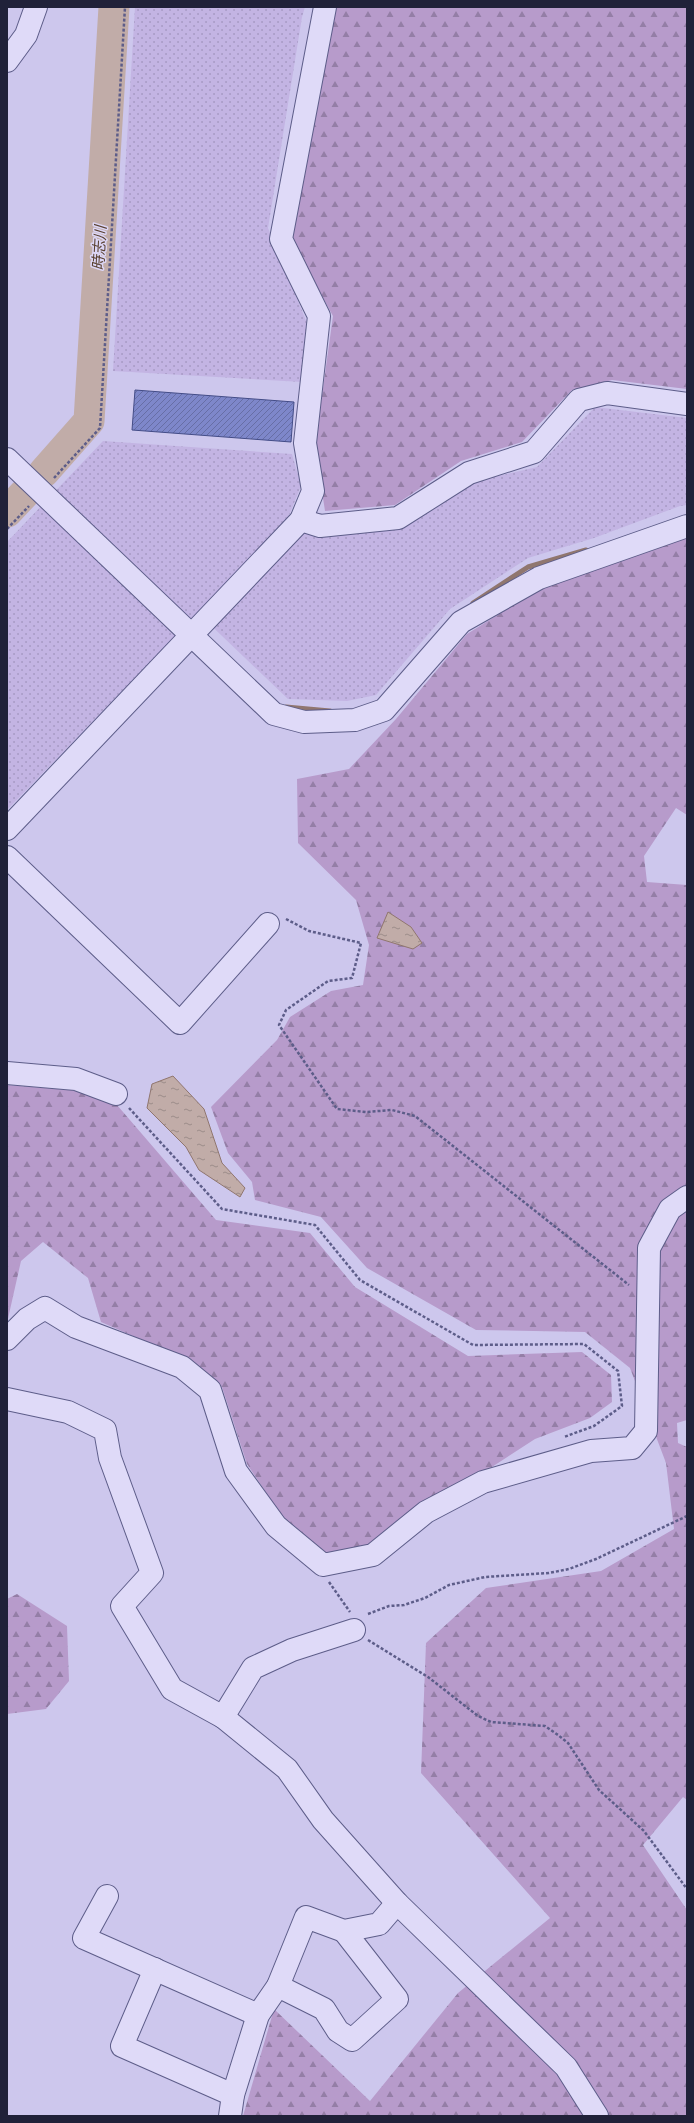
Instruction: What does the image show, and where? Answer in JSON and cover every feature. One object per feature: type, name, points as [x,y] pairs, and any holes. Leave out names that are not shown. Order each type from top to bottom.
[{"type":"street","points":[[7,61],[16,34],[36,7]]},
{"type":"street","points":[[7,829],[301,520],[313,491],[305,443],[319,316],[281,239],[325,7]]},
{"type":"street","points":[[301,520],[320,526],[398,518],[469,473],[534,452],[579,400],[607,393],[687,404]]},
{"type":"street","points":[[7,459],[274,714],[304,722],[355,720],[384,710],[460,622],[539,578],[687,526]]},
{"type":"street","points":[[7,857],[180,1023],[268,924]]},
{"type":"street","points":[[7,1073],[76,1079],[116,1094]]},
{"type":"street","points":[[7,1340],[27,1318],[45,1308],[76,1327],[182,1367],[210,1390],[236,1471],[276,1526],[322,1565],[373,1555],[426,1512],[483,1482],[591,1451],[632,1448],[646,1431],[649,1248],[670,1209],[687,1197]]},
{"type":"street","points":[[7,1399],[68,1412],[104,1430],[110,1458],[152,1572],[122,1606],[172,1689],[222,1717],[287,1769],[323,1820],[397,1903],[566,2067],[597,2116]]},
{"type":"street","points":[[222,1717],[253,1668],[292,1650],[361,1622]]},
{"type":"street","points":[[107,1896],[84,1938],[258,2015]]},
{"type":"street","points":[[155,1969],[122,2046],[232,2106],[258,2015],[278,1986],[306,1917],[344,1931],[379,1924],[397,1903]]},
{"type":"street","points":[[278,1986],[324,2009],[338,2031],[352,2040],[397,1999],[344,1931]]},
{"type":"path","points":[[7,529],[100,428],[125,7]]},
{"type":"path","points":[[268,924],[287,919],[309,931],[361,943],[352,978],[328,981],[286,1010],[279,1025],[337,1109],[366,1112],[392,1110],[415,1116],[648,1300]]},
{"type":"path","points":[[116,1094],[222,1209],[315,1225],[360,1280],[473,1345],[584,1344],[618,1371],[622,1406],[594,1426],[557,1439]]},
{"type":"path","points":[[361,1622],[388,1606],[404,1605],[425,1598],[449,1585],[485,1577],[549,1573],[569,1569],[596,1560],[687,1516]]},
{"type":"path","points":[[322,1565],[330,1587],[342,1599],[356,1621],[361,1622],[380,1648],[428,1677],[478,1716],[491,1722],[545,1726],[568,1743],[599,1790],[644,1831],[687,1888]]},
{"type":"shaded area","points":[[135,7],[305,7],[302,17],[268,228],[307,323],[302,382],[113,371]]},
{"type":"shaded area","points":[[595,407],[687,418],[687,505],[680,506],[594,538],[528,558],[450,609],[376,695],[347,701],[288,699],[198,613],[7,810],[7,542],[103,441],[292,454],[301,486],[288,518],[304,533],[327,536],[404,528],[476,481],[537,467]]},
{"type":"green space","points":[[332,7],[687,7],[687,389],[612,380],[572,390],[522,442],[461,461],[395,505],[325,511],[315,446],[333,316],[289,236]]},
{"type":"green space","points":[[687,536],[687,815],[676,808],[644,856],[647,882],[687,885],[687,1420],[677,1423],[678,1443],[687,1447],[687,1800],[683,1797],[643,1845],[687,1910],[687,2116],[243,2116],[274,2009],[370,2101],[458,1993],[550,1918],[421,1773],[426,1643],[486,1588],[601,1571],[674,1529],[666,1463],[630,1368],[585,1332],[476,1330],[367,1268],[321,1217],[255,1200],[252,1182],[228,1153],[211,1107],[277,1040],[290,1017],[331,991],[363,985],[369,945],[356,900],[298,843],[297,779],[349,769],[396,719],[467,634],[541,588]]},
{"type":"green space","points":[[7,1085],[82,1091],[117,1105],[216,1220],[310,1233],[355,1287],[468,1356],[582,1352],[611,1375],[612,1402],[590,1418],[535,1439],[370,1546],[329,1555],[286,1522],[247,1464],[222,1387],[190,1361],[101,1322],[88,1278],[43,1242],[21,1261],[7,1323]]},
{"type":"green space","points":[[17,1594],[67,1626],[69,1681],[46,1709],[7,1714],[7,1599]]},
{"type":"water","points":[[388,912],[411,927],[422,943],[413,949],[377,938]]},
{"type":"water","points":[[173,1076],[204,1109],[222,1163],[245,1188],[240,1197],[199,1170],[186,1147],[147,1108],[152,1084]]},
{"type":"building","points":[[135,390],[294,402],[291,442],[132,430]]},
{"type":"waterway","name":"時志川","points":[[44,472],[89,421],[114,7]]},
{"type":"waterway","name":"時志川","points":[[7,512],[24,494]]},
{"type":"waterway","points":[[473,603],[528,567],[586,550]]},
{"type":"waterway","points":[[286,707],[330,711]]}]
